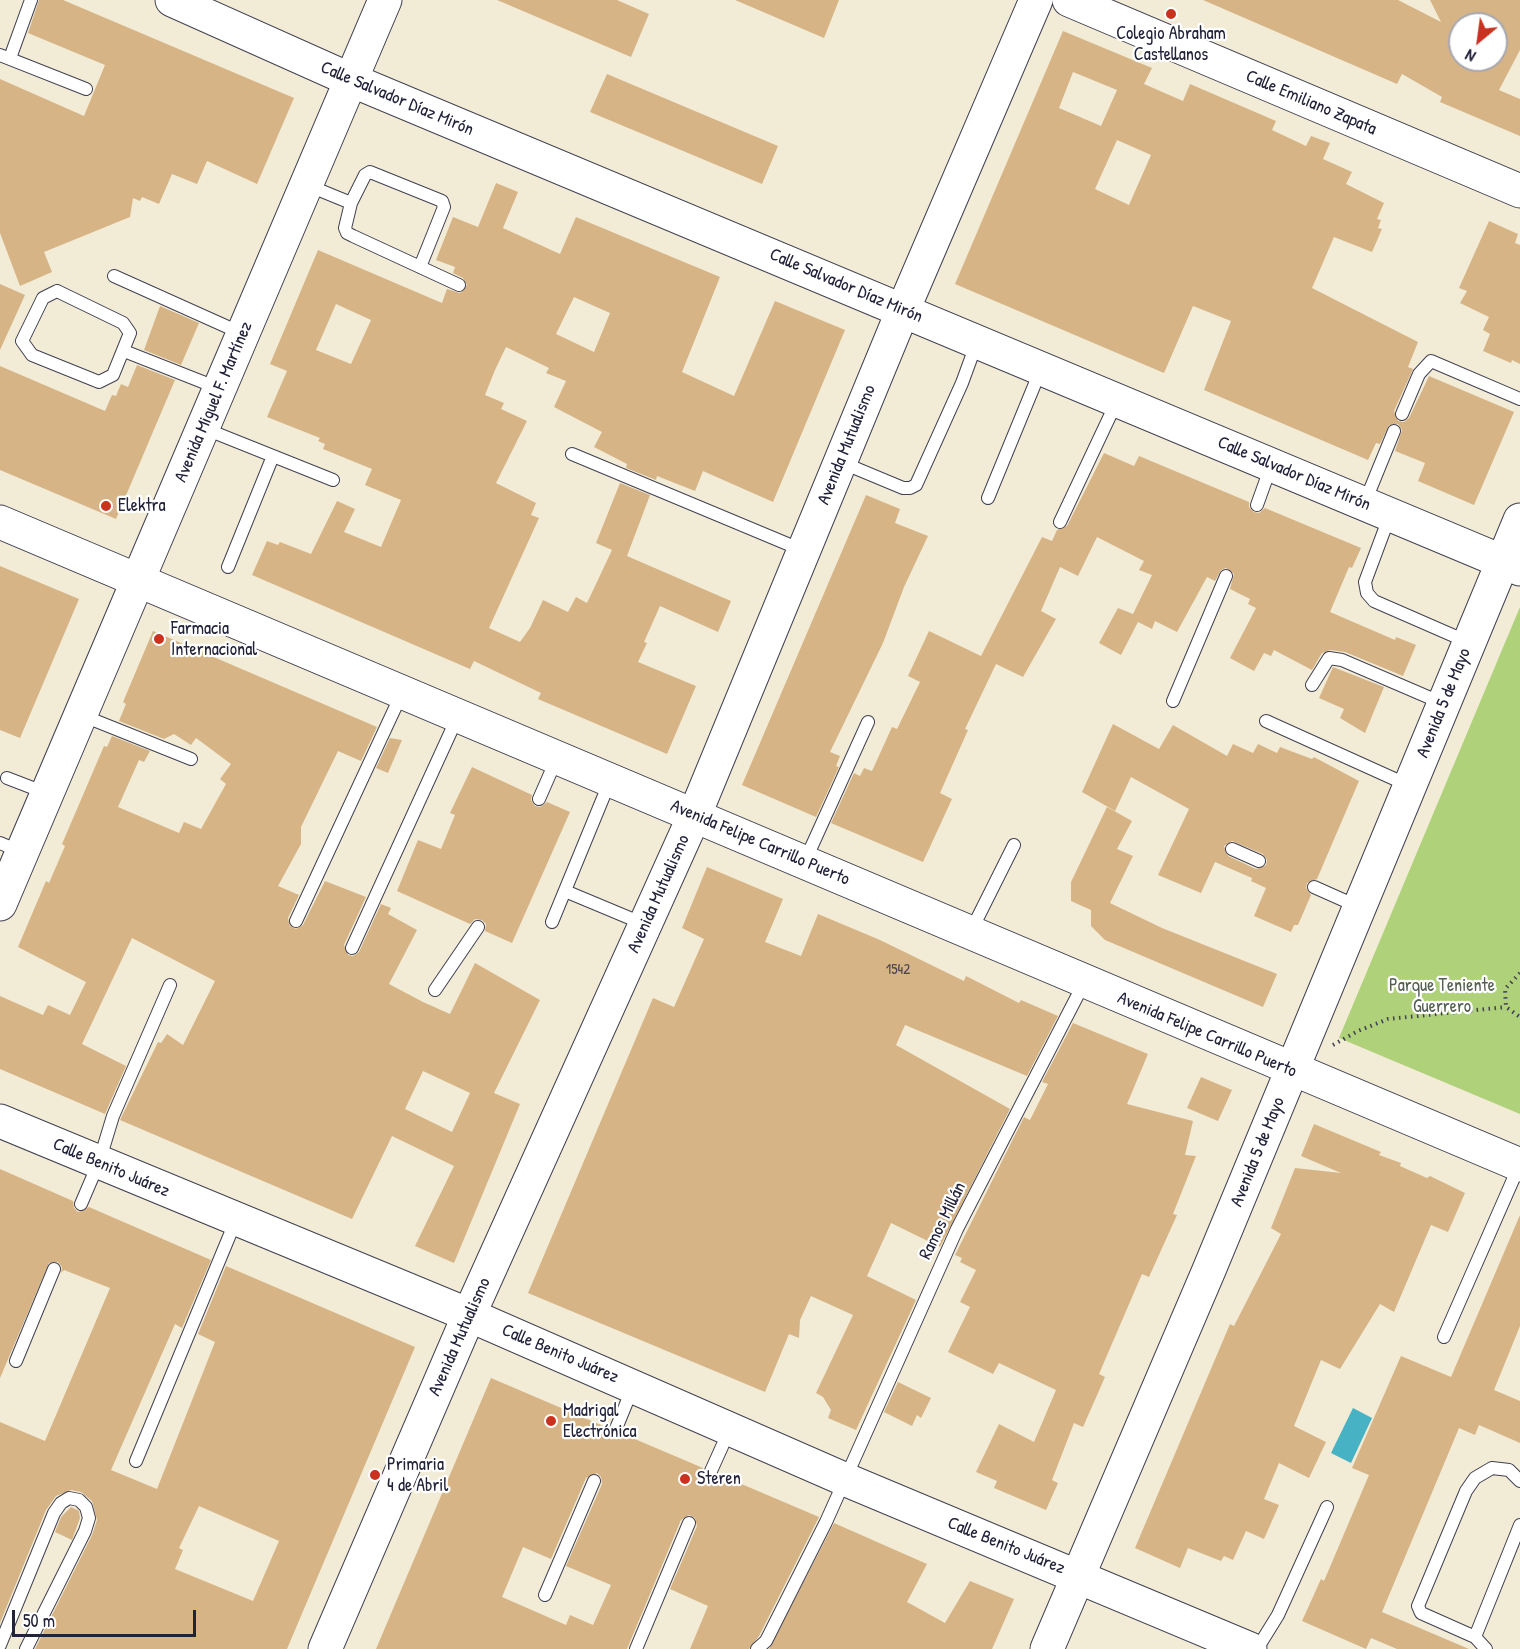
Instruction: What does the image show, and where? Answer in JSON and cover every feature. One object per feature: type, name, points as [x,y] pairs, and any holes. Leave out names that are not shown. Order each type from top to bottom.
[{"type":"main road","name":"Calle Salvador Díaz Mirón","points":[[172,0],[351,80],[1511,565]]},
{"type":"main road","name":"Avenida Miguel F. Martínez","points":[[0,904],[11,847],[47,794],[385,0]]},
{"type":"main road","name":"Avenida Mutualismo","points":[[325,1649],[469,1315],[695,814],[903,310],[1036,0]]},
{"type":"main road","name":"Calle Emiliano Zapata","points":[[1070,0],[1520,191]]},
{"type":"main road","name":"Avenida 5 de Mayo","points":[[1047,1649],[1469,642],[1511,565],[1520,520]]},
{"type":"main road","name":"Avenida Felipe Carrillo Puerto","points":[[0,522],[557,758],[695,814],[1084,983],[1520,1165]]},
{"type":"main road","name":"Calle Benito Juárez","points":[[0,1121],[469,1315],[844,1479],[1078,1575],[1250,1649]]},
{"type":"lane","points":[[31,0],[5,57],[86,89]]},
{"type":"lane","points":[[420,267],[444,207],[442,201],[370,172],[365,175],[351,203],[345,228],[347,233],[420,267],[459,285]]},
{"type":"lane","points":[[306,185],[351,203]]},
{"type":"lane","points":[[114,276],[243,333]]},
{"type":"lane","points":[[57,291],[123,323],[130,333],[124,351],[113,375],[99,382],[32,355],[22,341],[43,298],[57,291]]},
{"type":"lane","points":[[840,462],[903,488],[910,489],[916,485],[962,383],[977,341]]},
{"type":"lane","points":[[124,351],[219,389]]},
{"type":"lane","points":[[1402,414],[1419,374],[1431,362],[1520,399]]},
{"type":"lane","points":[[988,498],[1041,368]]},
{"type":"lane","points":[[1060,522],[1118,400]]},
{"type":"lane","points":[[203,428],[333,480]]},
{"type":"lane","points":[[1394,431],[1365,582],[1367,592],[1374,601],[1469,642]]},
{"type":"lane","points":[[572,454],[804,550]]},
{"type":"lane","points":[[228,567],[273,456]]},
{"type":"lane","points":[[1257,505],[1271,465]]},
{"type":"lane","points":[[1173,701],[1226,576]]},
{"type":"lane","points":[[1312,685],[1329,658],[1341,660],[1444,704]]},
{"type":"lane","points":[[296,921],[403,692]]},
{"type":"lane","points":[[80,715],[191,759]]},
{"type":"lane","points":[[352,948],[458,715]]},
{"type":"lane","points":[[805,862],[868,722]]},
{"type":"lane","points":[[1266,722],[1410,786]]},
{"type":"lane","points":[[539,799],[557,758]]},
{"type":"lane","points":[[8,778],[47,794]]},
{"type":"lane","points":[[552,922],[611,780]]},
{"type":"lane","points":[[970,934],[1014,845]]},
{"type":"lane","points":[[1232,849],[1259,861]]},
{"type":"lane","points":[[1314,887],[1359,907]]},
{"type":"lane","points":[[565,891],[645,924]]},
{"type":"lane","points":[[435,990],[478,927]]},
{"type":"lane","name":"Ramos Millán","points":[[757,1649],[766,1641],[844,1479],[957,1229],[1084,983]]},
{"type":"lane","points":[[81,1204],[99,1162],[113,1116],[170,985]]},
{"type":"lane","points":[[1444,1337],[1520,1165]]},
{"type":"lane","points":[[136,1461],[236,1220]]},
{"type":"lane","points":[[16,1361],[54,1269]]},
{"type":"lane","points":[[615,1431],[633,1386]]},
{"type":"lane","points":[[711,1471],[730,1428]]},
{"type":"lane","points":[[1485,1649],[1475,1637],[1421,1613],[1418,1606],[1466,1491],[1475,1478],[1492,1468],[1509,1470],[1520,1481]]},
{"type":"lane","points":[[545,1595],[594,1481]]},
{"type":"lane","points":[[0,1644],[54,1513],[61,1503],[69,1498],[79,1500],[86,1507],[89,1518],[85,1531],[26,1649]]},
{"type":"lane","points":[[1257,1649],[1278,1615],[1327,1507]]},
{"type":"lane","points":[[636,1649],[689,1523]]},
{"type":"lane","points":[[1475,1637],[1520,1525]]},
{"type":"path","points":[[1506,1007],[1505,989],[1520,974]]},
{"type":"path","points":[[1329,1048],[1358,1030],[1388,1019],[1506,1007],[1520,1017]]},
{"type":"green space","name":"Parque Teniente Guerrero","points":[[1520,607],[1520,1114],[1339,1038]]},
{"type":"water","points":[[1353,1408],[1372,1418],[1351,1463],[1331,1453]]},
{"type":"building","points":[[39,0],[63,0],[294,98],[257,184],[207,161],[197,184],[172,174],[159,204],[142,197],[140,201],[133,198],[130,217],[44,252],[52,272],[20,286],[0,233],[0,79],[84,116],[105,65],[28,33]]},
{"type":"building","points":[[497,0],[617,0],[649,14],[631,57]]},
{"type":"building","points":[[735,0],[839,0],[824,38]]},
{"type":"building","points":[[1203,0],[1398,0],[1441,22],[1430,0],[1520,0],[1520,50],[1499,90],[1520,99],[1520,136],[1440,102],[1442,97],[1402,74],[1397,84]]},
{"type":"building","points":[[1063,31],[1152,68],[1144,84],[1183,101],[1190,84],[1276,121],[1272,130],[1306,146],[1311,136],[1330,143],[1323,159],[1352,172],[1346,184],[1384,203],[1377,219],[1381,220],[1378,228],[1382,229],[1372,252],[1334,237],[1312,288],[1418,342],[1408,367],[1413,369],[1394,411],[1398,421],[1404,422],[1409,418],[1429,376],[1514,412],[1474,505],[1418,481],[1425,463],[1395,451],[1402,430],[1398,424],[1389,425],[1380,444],[1376,443],[1368,460],[1204,390],[1231,321],[1193,306],[1164,373],[955,284]],"holes":[[[1073,72],[1117,90],[1101,126],[1059,108]],[[1117,140],[1151,155],[1129,205],[1095,189]]]},
{"type":"building","points":[[607,74],[778,146],[762,184],[590,112]]},
{"type":"building","points":[[496,183],[518,192],[503,228],[560,254],[576,217],[720,277],[682,372],[734,396],[775,301],[845,330],[773,502],[703,471],[695,491],[657,476],[656,480],[626,468],[627,464],[594,447],[602,432],[554,407],[566,381],[546,373],[549,368],[506,347],[495,370],[485,395],[504,403],[501,409],[527,421],[496,483],[536,503],[531,515],[539,518],[489,628],[520,642],[530,628],[543,600],[568,612],[576,597],[587,603],[612,550],[596,543],[620,483],[650,495],[627,556],[731,601],[718,632],[660,606],[644,642],[647,643],[638,662],[696,686],[667,754],[538,699],[541,693],[474,661],[470,669],[252,575],[267,541],[278,545],[280,542],[311,554],[337,501],[355,509],[344,532],[381,547],[401,500],[365,485],[372,469],[323,449],[325,444],[318,441],[320,438],[267,417],[287,371],[270,364],[318,250],[442,303],[447,289],[460,293],[467,285],[463,278],[453,273],[455,267],[436,260],[453,217],[478,227]],"holes":[[[574,297],[610,313],[594,352],[556,334]],[[336,304],[371,320],[351,364],[316,350]]]},
{"type":"building","points":[[1489,221],[1518,234],[1515,243],[1520,245],[1520,364],[1512,360],[1511,363],[1483,351],[1490,334],[1483,330],[1489,317],[1460,303],[1467,291],[1459,288]]},
{"type":"building","points":[[0,284],[25,295],[0,350]]},
{"type":"building","points":[[160,306],[199,323],[181,365],[144,350]]},
{"type":"building","points":[[137,365],[175,380],[116,519],[0,470],[0,366],[105,411],[112,395],[116,396],[121,384],[128,387]]},
{"type":"building","points":[[1104,453],[1134,466],[1139,456],[1249,502],[1249,507],[1254,512],[1259,513],[1265,508],[1361,548],[1352,568],[1349,567],[1330,612],[1395,640],[1396,637],[1416,645],[1403,676],[1345,652],[1330,650],[1322,653],[1312,670],[1274,650],[1271,656],[1264,653],[1254,671],[1230,658],[1256,608],[1248,604],[1250,599],[1230,589],[1234,574],[1226,568],[1221,570],[1215,581],[1207,577],[1177,632],[1155,621],[1152,629],[1138,622],[1121,655],[1099,643],[1118,608],[1133,614],[1152,575],[1139,570],[1144,561],[1097,537],[1078,576],[1060,567],[1041,611],[1056,619],[1023,677],[996,664],[965,729],[968,730],[940,793],[952,799],[923,862],[831,823],[854,773],[860,776],[864,768],[872,771],[892,727],[897,729],[920,682],[908,676],[929,631],[981,656],[1042,537],[1052,541],[1057,530],[1067,526]]},
{"type":"building","points":[[866,495],[900,509],[895,523],[928,536],[904,587],[883,643],[830,752],[840,756],[836,766],[839,767],[816,817],[742,785]]},
{"type":"building","points":[[0,566],[79,599],[20,738],[0,730]]},
{"type":"building","points":[[153,631],[377,727],[361,761],[338,751],[301,827],[301,844],[278,886],[299,895],[288,918],[290,926],[296,929],[303,925],[325,881],[366,897],[344,945],[348,955],[353,956],[359,952],[381,904],[391,908],[388,914],[417,930],[389,984],[450,1014],[475,963],[540,1000],[494,1093],[520,1104],[454,1263],[415,1246],[454,1166],[392,1136],[352,1219],[120,1120],[158,1042],[161,1043],[167,1034],[183,1045],[215,981],[132,938],[82,1044],[126,1066],[105,1114],[0,1069],[0,996],[43,1015],[48,1005],[70,1015],[86,982],[18,947],[46,881],[49,883],[65,846],[62,844],[104,746],[107,747],[112,736],[150,751],[144,762],[139,760],[118,807],[179,833],[184,822],[201,829],[226,784],[220,779],[231,764],[196,738],[191,745],[174,734],[164,739],[119,721],[126,704],[123,702]],"holes":[[[423,1071],[470,1093],[452,1132],[405,1109]]]},
{"type":"building","points":[[1333,667],[1384,687],[1365,733],[1340,718],[1344,709],[1319,698]]},
{"type":"building","points":[[1113,724],[1159,749],[1173,725],[1227,756],[1233,744],[1253,753],[1258,744],[1277,753],[1280,747],[1312,759],[1314,757],[1359,781],[1317,879],[1307,883],[1306,888],[1311,895],[1298,925],[1294,925],[1291,932],[1254,916],[1266,888],[1251,881],[1252,878],[1215,862],[1201,893],[1158,875],[1189,809],[1131,777],[1115,811],[1082,792]],"holes":[[[1232,841],[1263,854],[1267,860],[1266,865],[1256,869],[1228,856],[1224,846]]]},
{"type":"building","points":[[390,738],[402,740],[388,773],[376,768]]},
{"type":"building","points":[[472,767],[532,795],[531,800],[535,806],[540,807],[547,802],[570,812],[512,943],[485,931],[486,924],[482,920],[475,919],[470,924],[397,891],[418,840],[441,849],[455,815],[450,813]]},
{"type":"building","points":[[1107,807],[1132,821],[1117,849],[1133,856],[1110,903],[1162,928],[1277,974],[1263,1007],[1105,940],[1091,926],[1091,910],[1071,901],[1071,882]]},
{"type":"building","points":[[707,867],[783,899],[765,942],[801,956],[818,914],[880,940],[964,981],[966,976],[1019,1003],[1021,1000],[1058,1016],[1027,1076],[905,1025],[896,1045],[1010,1109],[940,1247],[891,1223],[867,1276],[916,1300],[856,1430],[828,1418],[831,1410],[823,1397],[816,1393],[853,1315],[811,1296],[800,1320],[799,1338],[789,1334],[765,1392],[528,1293],[653,998],[674,1007],[704,939],[682,928]]},
{"type":"building","points":[[1073,1023],[1148,1054],[1127,1104],[1193,1121],[1185,1155],[1196,1156],[1173,1214],[1177,1215],[1149,1277],[1142,1274],[1099,1374],[1105,1377],[1083,1427],[1074,1423],[1052,1480],[1058,1483],[1046,1510],[994,1488],[997,1481],[976,1472],[999,1424],[1034,1442],[1056,1390],[999,1363],[993,1374],[948,1352],[970,1307],[960,1302],[976,1270],[960,1262],[962,1258],[955,1255],[1024,1117],[1030,1120],[1048,1084],[1042,1082]]},
{"type":"building","points":[[1201,1077],[1232,1090],[1218,1121],[1187,1108]]},
{"type":"building","points":[[1314,1124],[1381,1152],[1379,1155],[1401,1163],[1400,1166],[1427,1178],[1430,1176],[1465,1193],[1448,1232],[1431,1225],[1394,1312],[1380,1304],[1340,1369],[1321,1360],[1294,1426],[1326,1442],[1309,1478],[1279,1463],[1264,1499],[1279,1505],[1264,1539],[1246,1531],[1233,1560],[1224,1556],[1221,1561],[1188,1548],[1180,1568],[1135,1548],[1230,1324],[1234,1326],[1281,1234],[1271,1228],[1295,1168],[1341,1173],[1301,1156]]},
{"type":"building","points":[[0,1169],[73,1201],[74,1208],[78,1212],[89,1207],[211,1260],[182,1328],[175,1324],[111,1470],[157,1489],[215,1342],[198,1334],[226,1266],[415,1347],[287,1649],[35,1649],[92,1535],[97,1520],[92,1501],[81,1492],[71,1490],[56,1496],[46,1510],[0,1623],[0,1422],[45,1441],[110,1288],[64,1270],[61,1273],[62,1267],[58,1262],[49,1263],[0,1378]],"holes":[[[199,1506],[279,1541],[253,1601],[175,1569],[183,1550],[179,1548]]]},
{"type":"building","points":[[1520,1215],[1520,1326],[1494,1390],[1520,1401],[1520,1443],[1479,1425],[1475,1435],[1459,1428],[1382,1612],[1469,1649],[1397,1649],[1371,1638],[1366,1649],[1302,1621],[1321,1579],[1324,1581],[1369,1475],[1352,1468],[1401,1356],[1451,1377]]},
{"type":"building","points":[[491,1378],[608,1428],[607,1433],[611,1438],[617,1439],[623,1434],[703,1468],[704,1475],[708,1479],[718,1474],[819,1517],[759,1636],[749,1649],[690,1649],[708,1606],[670,1589],[697,1526],[695,1518],[689,1515],[681,1520],[627,1649],[376,1649]],"holes":[[[597,1473],[601,1477],[602,1484],[566,1566],[611,1585],[593,1625],[570,1615],[566,1625],[502,1597],[523,1547],[551,1559],[586,1478]]]},
{"type":"building","points":[[898,1382],[931,1398],[921,1418],[917,1415],[912,1426],[884,1412]]},
{"type":"building","points":[[71,1507],[79,1511],[80,1518],[72,1540],[55,1532],[61,1517]]},
{"type":"building","points":[[834,1523],[927,1564],[907,1602],[945,1623],[970,1581],[1014,1599],[992,1649],[769,1649]]},
{"type":"place","name":"Colegio Abraham Castellanos","points":[[1171,14]]},
{"type":"place","name":"Elektra","points":[[106,506]]},
{"type":"place","name":"Farmacia Internacional","points":[[159,639]]},
{"type":"place","name":"Madrigal Electrónica","points":[[551,1421]]},
{"type":"place","name":"Primaria 4 de Abril","points":[[375,1475]]},
{"type":"place","name":"Steren","points":[[685,1479]]}]
